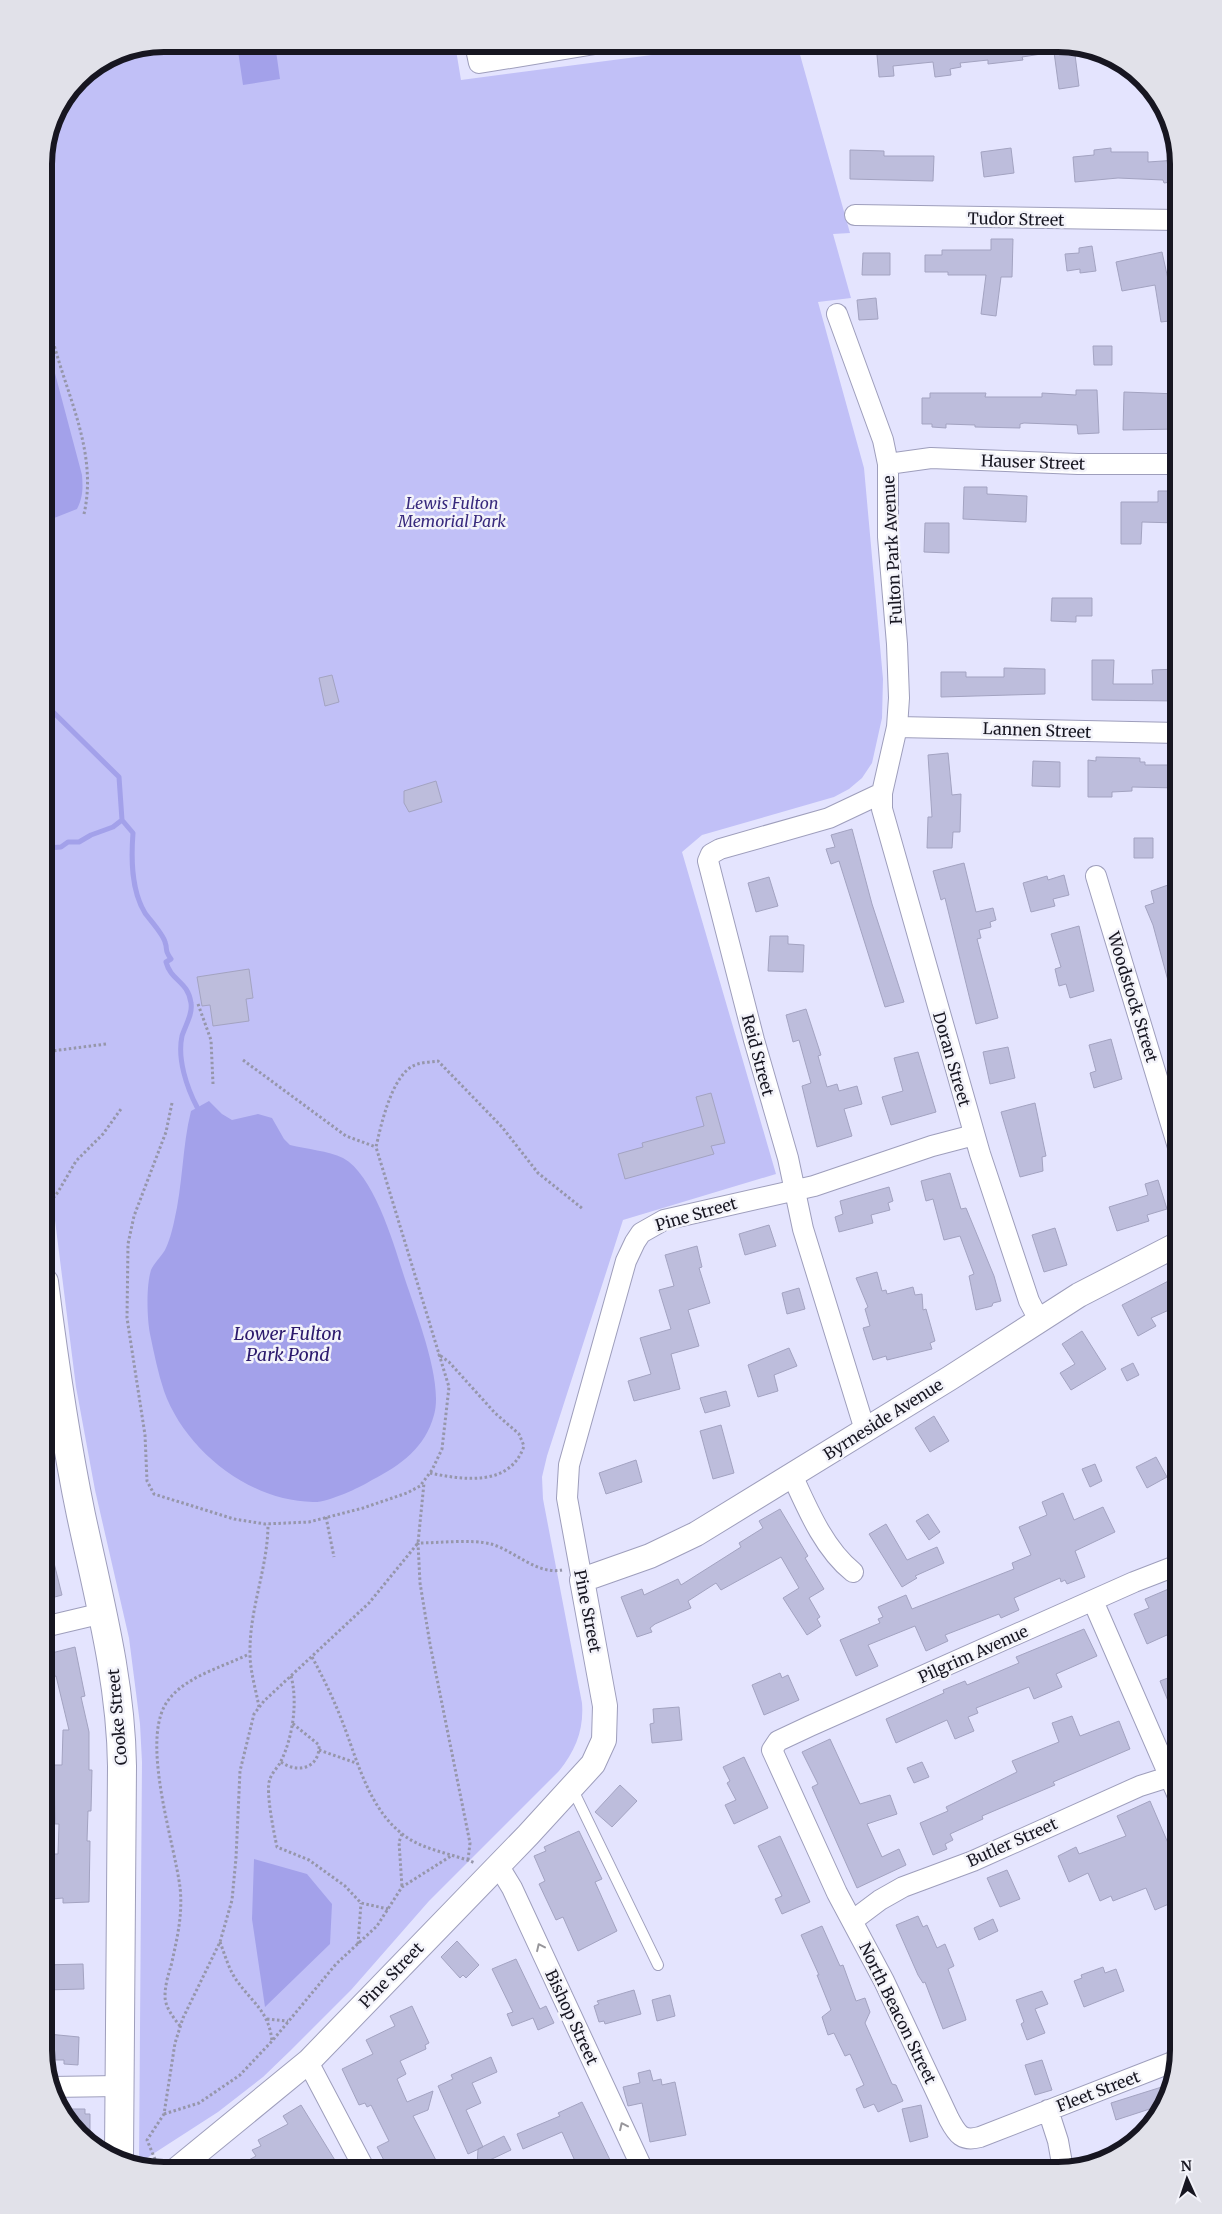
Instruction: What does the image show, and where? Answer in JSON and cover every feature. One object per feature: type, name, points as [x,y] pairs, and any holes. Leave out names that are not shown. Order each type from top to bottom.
[{"type":"main road","name":"Cooke Street","points":[[52,1343],[64,1427],[115,1676],[122,1745],[119,2152]]},
{"type":"street","name":"Tudor Street","points":[[855,215],[1170,220]]},
{"type":"street","name":"Fulton Park Avenue","points":[[837,314],[883,440],[888,464],[888,537],[899,673],[896,727],[882,793]]},
{"type":"street","name":"Hauser Street","points":[[888,464],[931,458],[1078,464],[1170,464]]},
{"type":"street","name":"Lannen Street","points":[[896,727],[1170,733]]},
{"type":"street","name":"Doran Street","points":[[882,793],[884,816],[907,891],[942,1025],[974,1135],[1029,1301],[1039,1320]]},
{"type":"street","name":"Reid Street","points":[[865,1430],[817,1279],[794,1191],[788,1158],[754,1040],[708,861],[711,854],[720,849],[829,818],[882,793]]},
{"type":"street","name":"Woodstock Street","points":[[1096,876],[1170,1121]]},
{"type":"street","name":"Pine Street","points":[[175,2161],[308,2062],[487,1864],[572,1788],[595,1760],[601,1748],[605,1730],[603,1692],[573,1575],[567,1476],[590,1386],[626,1261],[635,1242],[649,1227],[664,1220],[794,1191],[974,1135]]},
{"type":"street","name":"Byrneside Avenue","points":[[573,1575],[637,1561],[681,1542],[865,1430],[1039,1320],[1104,1281],[1170,1248]]},
{"type":"street","points":[[792,1475],[812,1517],[834,1553],[853,1572]]},
{"type":"street","name":"Pilgrim Avenue","points":[[772,1748],[778,1741],[810,1726],[1093,1600],[1170,1568]]},
{"type":"street","points":[[1093,1600],[1170,1767]]},
{"type":"street","points":[[52,1625],[103,1613]]},
{"type":"street","name":"North Beacon Street","points":[[772,1748],[774,1759],[836,1893],[884,1980],[949,2119],[961,2137],[969,2139],[980,2137],[1048,2110]]},
{"type":"street","name":"Butler Street","points":[[852,1921],[880,1900],[903,1887],[973,1860],[1140,1786],[1170,1777]]},
{"type":"street","name":"Bishop Street","points":[[487,1864],[512,1888],[639,2162]]},
{"type":"street","points":[[308,2062],[360,2161]]},
{"type":"street","name":"Fleet Street","points":[[1048,2110],[1169,2063]]},
{"type":"street","points":[[58,2087],[120,2086]]},
{"type":"street","points":[[1048,2110],[1058,2141],[1061,2162]]},
{"type":"lane","points":[[572,1788],[658,1965]]},
{"type":"path","points":[[53,339],[88,460],[88,496],[84,514]]},
{"type":"path","points":[[198,1004],[211,1040],[213,1084]]},
{"type":"path","points":[[53,1051],[106,1044]]},
{"type":"path","points":[[243,1060],[346,1136],[376,1147]]},
{"type":"path","points":[[172,1103],[166,1132],[134,1216],[128,1244],[127,1318],[145,1435],[147,1481],[154,1494],[234,1519],[268,1524],[309,1522],[362,1508],[407,1493],[424,1481],[442,1449],[449,1388],[376,1147],[381,1123],[396,1084],[414,1065],[438,1061],[502,1127],[538,1173],[583,1209]]},
{"type":"path","points":[[52,1199],[76,1161],[103,1134],[121,1109]]},
{"type":"path","points":[[430,1472],[464,1480],[483,1479],[503,1470],[520,1458],[524,1446],[519,1434],[495,1413],[449,1362],[438,1354]]},
{"type":"path","points":[[424,1481],[418,1544],[420,1583],[430,1644],[470,1843],[468,1860]]},
{"type":"path","points":[[326,1517],[334,1557]]},
{"type":"path","points":[[259,1707],[250,1654],[258,1583],[266,1556],[268,1524]]},
{"type":"path","points":[[418,1544],[490,1544],[512,1552],[543,1570],[573,1575]]},
{"type":"path","points":[[163,2161],[147,2140],[164,2114],[169,2072],[181,2026],[220,1942],[232,1900],[240,1771],[254,1714],[291,1676],[369,1603],[418,1544]]},
{"type":"path","points":[[181,2026],[170,2013],[165,1997],[179,1930],[181,1908],[180,1886],[162,1795],[158,1730],[163,1709],[172,1694],[183,1685],[250,1654]]},
{"type":"path","points":[[312,1657],[328,1687],[356,1763],[372,1796],[402,1834],[451,1856],[487,1864]]},
{"type":"path","points":[[291,1676],[294,1708],[292,1724],[281,1762],[269,1780],[270,1814],[277,1847],[309,1860],[345,1886],[361,1903],[388,1909]]},
{"type":"path","points":[[281,1762],[288,1767],[301,1769],[315,1762],[319,1750],[319,1745],[309,1735],[292,1724]]},
{"type":"path","points":[[319,1750],[356,1763]]},
{"type":"path","points":[[402,1834],[398,1842],[402,1887]]},
{"type":"path","points":[[164,2114],[199,2102],[240,2075],[272,2041],[336,1964],[377,1926],[402,1887],[451,1856]]},
{"type":"path","points":[[358,1944],[361,1903]]},
{"type":"path","points":[[220,1942],[226,1960],[237,1981],[248,1993],[270,2025],[272,2041]]},
{"type":"path","points":[[266,2019],[289,2021]]},
{"type":"green space","name":"Lewis Fulton Memorial Park","points":[[164,52],[456,52],[461,80],[671,53],[799,53],[850,233],[833,234],[851,298],[818,302],[864,468],[883,679],[882,718],[872,763],[862,778],[849,789],[834,797],[702,835],[682,852],[776,1174],[623,1220],[547,1456],[542,1477],[543,1499],[582,1703],[582,1722],[578,1739],[570,1755],[559,1771],[429,1901],[351,1990],[263,2077],[218,2112],[145,2159],[139,2159],[142,1762],[140,1724],[129,1638],[95,1490],[76,1387],[52,1200],[53,150],[61,121],[71,102],[91,80],[108,67],[135,56]]},
{"type":"water","points":[[238,52],[276,52],[280,79],[243,85]]},
{"type":"water","points":[[53,365],[82,475],[81,496],[77,509],[53,519]]},
{"type":"water","name":"Lower Fulton Park Pond","points":[[209,1101],[222,1114],[232,1120],[258,1114],[272,1118],[284,1139],[290,1145],[337,1156],[354,1166],[373,1193],[388,1227],[426,1344],[435,1383],[436,1401],[434,1415],[425,1437],[411,1454],[393,1468],[359,1487],[319,1502],[289,1499],[266,1493],[243,1482],[222,1468],[203,1452],[187,1433],[174,1413],[162,1384],[149,1327],[147,1302],[149,1277],[152,1267],[165,1250],[172,1229],[177,1208],[191,1111]]},
{"type":"water","points":[[254,1859],[307,1874],[332,1904],[330,1944],[265,2007],[252,1919]]},
{"type":"building","points":[[877,53],[1048,53],[1022,57],[1023,60],[988,64],[988,60],[960,63],[961,67],[950,69],[951,75],[935,77],[933,62],[893,66],[894,76],[879,77]]},
{"type":"building","points":[[1054,53],[1075,54],[1079,86],[1059,89]]},
{"type":"building","points":[[1011,148],[1014,173],[984,177],[981,152]]},
{"type":"building","points":[[1111,148],[1111,152],[1148,152],[1148,162],[1170,160],[1170,182],[1164,183],[1163,180],[1118,178],[1075,182],[1073,157],[1094,155],[1094,150]]},
{"type":"building","points":[[850,150],[884,151],[884,156],[934,156],[933,181],[850,179]]},
{"type":"building","points":[[991,239],[1013,239],[1012,277],[1001,277],[996,316],[981,314],[986,275],[948,275],[948,272],[925,272],[925,255],[942,255],[942,250],[991,250]]},
{"type":"building","points":[[1092,246],[1096,271],[1080,273],[1080,269],[1067,271],[1065,254],[1079,253],[1079,248]]},
{"type":"building","points":[[1162,252],[1170,288],[1170,321],[1161,322],[1155,285],[1122,291],[1116,262]]},
{"type":"building","points":[[863,253],[890,253],[890,275],[862,275]]},
{"type":"building","points":[[876,298],[878,319],[859,320],[857,300]]},
{"type":"building","points":[[1093,346],[1112,346],[1112,365],[1094,365]]},
{"type":"building","points":[[1076,390],[1097,390],[1099,433],[1078,434],[1077,425],[1024,423],[1020,424],[1020,428],[946,424],[946,428],[932,427],[932,424],[922,424],[922,398],[930,398],[930,393],[986,393],[985,397],[1042,397],[1042,393],[1076,395]]},
{"type":"building","points":[[1124,392],[1170,394],[1170,429],[1123,430]]},
{"type":"building","points":[[964,487],[987,487],[987,494],[1027,496],[1026,522],[963,519]]},
{"type":"building","points":[[1158,491],[1170,491],[1170,523],[1142,522],[1141,544],[1121,544],[1121,502],[1158,502]]},
{"type":"building","points":[[925,523],[949,523],[949,553],[924,552]]},
{"type":"building","points":[[1052,598],[1092,598],[1092,616],[1076,616],[1076,622],[1051,621]]},
{"type":"building","points":[[1092,660],[1114,660],[1113,684],[1153,684],[1152,670],[1170,669],[1170,701],[1092,700]]},
{"type":"building","points":[[1004,668],[1045,669],[1045,694],[941,697],[941,672],[966,672],[966,677],[1004,677]]},
{"type":"building","points":[[332,675],[339,702],[325,706],[319,678]]},
{"type":"building","points":[[948,753],[952,795],[961,794],[960,832],[953,832],[952,848],[927,848],[928,817],[932,817],[928,755]]},
{"type":"building","points":[[1096,757],[1140,758],[1140,762],[1145,762],[1145,765],[1170,765],[1170,788],[1132,787],[1132,791],[1112,792],[1112,797],[1088,797],[1088,760],[1096,761]]},
{"type":"building","points":[[1033,761],[1060,762],[1060,787],[1032,786]]},
{"type":"building","points":[[436,781],[442,802],[409,812],[404,803],[404,791]]},
{"type":"building","points":[[852,829],[872,904],[904,1002],[885,1007],[839,861],[831,864],[826,849],[835,847],[831,835]]},
{"type":"building","points":[[1134,838],[1153,838],[1153,858],[1134,858]]},
{"type":"building","points":[[964,863],[976,912],[993,908],[996,920],[990,922],[991,927],[979,930],[981,938],[977,939],[998,1018],[976,1024],[945,898],[941,900],[933,871]]},
{"type":"building","points":[[1064,875],[1069,895],[1053,899],[1055,906],[1031,912],[1023,883],[1047,876],[1048,880]]},
{"type":"building","points":[[769,877],[778,906],[756,912],[748,883]]},
{"type":"building","points":[[1168,885],[1170,893],[1170,988],[1153,925],[1145,906],[1154,903],[1151,891]]},
{"type":"building","points":[[1079,926],[1094,991],[1070,998],[1066,984],[1059,986],[1055,969],[1061,967],[1051,934]]},
{"type":"building","points":[[770,936],[788,936],[788,944],[804,945],[803,972],[768,971]]},
{"type":"building","points":[[249,969],[253,998],[246,999],[249,1021],[213,1026],[210,1005],[202,1006],[197,977]]},
{"type":"building","points":[[806,1009],[821,1055],[818,1056],[827,1087],[837,1084],[839,1091],[857,1086],[862,1104],[844,1109],[852,1136],[817,1147],[802,1086],[811,1083],[799,1040],[793,1042],[786,1015]]},
{"type":"building","points":[[1111,1039],[1122,1079],[1094,1088],[1090,1073],[1096,1071],[1089,1045]]},
{"type":"building","points":[[1008,1047],[1015,1078],[990,1084],[983,1052]]},
{"type":"building","points":[[918,1052],[936,1112],[891,1125],[882,1097],[903,1091],[894,1058]]},
{"type":"building","points":[[711,1093],[725,1143],[711,1146],[714,1154],[625,1179],[618,1154],[643,1147],[642,1143],[704,1126],[696,1097]]},
{"type":"building","points":[[1035,1103],[1046,1156],[1042,1157],[1043,1171],[1020,1177],[1001,1112]]},
{"type":"building","points":[[950,1173],[961,1209],[966,1208],[994,1276],[1001,1301],[993,1303],[992,1306],[976,1310],[969,1276],[974,1274],[960,1236],[944,1240],[933,1199],[926,1201],[921,1181]]},
{"type":"building","points":[[1158,1180],[1167,1209],[1147,1215],[1149,1221],[1117,1231],[1109,1207],[1148,1195],[1145,1184]]},
{"type":"building","points":[[889,1187],[893,1201],[888,1203],[890,1210],[871,1215],[873,1223],[839,1232],[835,1217],[843,1214],[840,1201]]},
{"type":"building","points":[[769,1225],[776,1246],[745,1255],[739,1234]]},
{"type":"building","points":[[1055,1228],[1067,1265],[1044,1272],[1032,1235]]},
{"type":"building","points":[[697,1246],[702,1267],[699,1268],[710,1303],[688,1310],[699,1346],[671,1354],[680,1389],[634,1401],[628,1381],[651,1374],[640,1338],[671,1329],[659,1290],[674,1286],[665,1255]]},
{"type":"building","points":[[877,1272],[882,1291],[886,1290],[887,1294],[913,1287],[915,1295],[922,1294],[923,1310],[926,1309],[935,1341],[930,1343],[932,1349],[887,1360],[886,1356],[873,1360],[863,1328],[870,1326],[865,1309],[868,1307],[856,1278]]},
{"type":"building","points":[[1170,1280],[1170,1310],[1151,1318],[1156,1326],[1138,1336],[1122,1305]]},
{"type":"building","points":[[799,1288],[805,1309],[787,1314],[782,1293]]},
{"type":"building","points":[[1082,1331],[1106,1369],[1071,1390],[1060,1373],[1075,1364],[1062,1344]]},
{"type":"building","points":[[789,1348],[797,1366],[774,1375],[778,1391],[758,1397],[748,1365]]},
{"type":"building","points":[[1133,1363],[1139,1375],[1127,1381],[1121,1369]]},
{"type":"building","points":[[726,1391],[730,1406],[705,1413],[700,1398]]},
{"type":"building","points":[[934,1416],[949,1441],[930,1452],[915,1428]]},
{"type":"building","points":[[721,1425],[734,1473],[713,1479],[700,1431]]},
{"type":"building","points":[[1156,1457],[1167,1477],[1147,1488],[1136,1467]]},
{"type":"building","points":[[636,1460],[642,1482],[606,1494],[599,1473]]},
{"type":"building","points":[[1095,1464],[1102,1481],[1090,1487],[1082,1469]]},
{"type":"building","points":[[1063,1493],[1074,1520],[1103,1507],[1115,1532],[1075,1551],[1085,1577],[1067,1584],[1065,1580],[1061,1582],[1060,1578],[1014,1598],[1019,1610],[1001,1618],[999,1614],[945,1635],[948,1641],[926,1651],[915,1626],[868,1645],[878,1666],[856,1676],[840,1640],[880,1623],[878,1619],[883,1617],[878,1607],[906,1595],[912,1609],[1014,1569],[1012,1563],[1031,1555],[1019,1527],[1047,1515],[1042,1502]]},
{"type":"building","points":[[780,1509],[808,1556],[805,1558],[824,1589],[809,1598],[820,1617],[817,1619],[821,1626],[807,1635],[783,1598],[799,1588],[781,1557],[721,1590],[716,1583],[688,1601],[691,1608],[655,1624],[650,1628],[652,1632],[637,1637],[621,1597],[642,1589],[644,1595],[678,1579],[681,1585],[741,1547],[739,1543],[763,1528],[759,1521]]},
{"type":"building","points":[[928,1514],[940,1532],[929,1540],[916,1521]]},
{"type":"building","points":[[886,1524],[907,1560],[937,1547],[944,1563],[915,1576],[917,1578],[902,1587],[869,1534]]},
{"type":"building","points":[[52,1556],[62,1595],[52,1598]]},
{"type":"building","points":[[1170,1588],[1170,1634],[1147,1644],[1134,1614],[1149,1608],[1145,1599]]},
{"type":"building","points":[[1084,1629],[1097,1656],[1056,1674],[1062,1687],[1034,1699],[1029,1687],[976,1708],[978,1713],[968,1717],[974,1731],[955,1739],[947,1720],[896,1743],[886,1719],[944,1693],[943,1690],[965,1681],[967,1685],[1019,1663],[1016,1657]]},
{"type":"building","points":[[75,1647],[85,1696],[81,1697],[89,1732],[89,1770],[92,1770],[91,1811],[88,1811],[87,1841],[90,1841],[89,1902],[63,1903],[63,1898],[52,1899],[54,1854],[58,1854],[59,1824],[55,1824],[54,1765],[62,1765],[63,1730],[69,1730],[56,1676],[52,1677],[52,1653]]},
{"type":"building","points":[[780,1673],[782,1678],[788,1675],[799,1700],[764,1715],[752,1685]]},
{"type":"building","points":[[1170,1677],[1170,1700],[1168,1701],[1160,1681]]},
{"type":"building","points":[[679,1707],[682,1740],[652,1743],[650,1724],[654,1723],[653,1709]]},
{"type":"building","points":[[1072,1716],[1080,1736],[1119,1721],[1130,1749],[1053,1782],[1055,1785],[982,1816],[983,1819],[950,1834],[953,1840],[945,1844],[947,1849],[933,1855],[920,1823],[948,1811],[946,1807],[1017,1772],[1012,1761],[1059,1742],[1052,1723]]},
{"type":"building","points":[[830,1739],[860,1804],[890,1795],[897,1814],[867,1824],[882,1857],[899,1849],[906,1865],[857,1888],[812,1787],[818,1784],[802,1752]]},
{"type":"building","points":[[744,1757],[768,1808],[734,1824],[725,1805],[736,1800],[727,1783],[730,1781],[723,1767]]},
{"type":"building","points":[[922,1762],[929,1777],[914,1783],[907,1768]]},
{"type":"building","points":[[620,1785],[637,1801],[612,1827],[595,1812]]},
{"type":"building","points":[[1150,1801],[1168,1843],[1170,1842],[1170,1903],[1155,1910],[1146,1888],[1113,1901],[1111,1896],[1100,1901],[1088,1873],[1069,1882],[1058,1856],[1076,1847],[1079,1854],[1126,1836],[1117,1816]]},
{"type":"building","points":[[579,1831],[602,1879],[595,1882],[617,1931],[578,1951],[563,1917],[556,1920],[539,1884],[545,1881],[534,1856],[546,1851],[544,1847]]},
{"type":"building","points":[[780,1836],[810,1902],[782,1914],[775,1899],[782,1896],[758,1846]]},
{"type":"building","points":[[1007,1870],[1020,1899],[1000,1907],[987,1878]]},
{"type":"building","points":[[918,1916],[923,1927],[927,1925],[937,1948],[945,1944],[954,1966],[948,1969],[966,2020],[943,2029],[925,1982],[923,1983],[918,1975],[896,1925]]},
{"type":"building","points":[[993,1919],[998,1931],[979,1940],[974,1928]]},
{"type":"building","points":[[822,1926],[840,1966],[843,1965],[856,2001],[865,1998],[870,2012],[865,2023],[892,2084],[896,2085],[903,2101],[878,2112],[874,2104],[864,2108],[856,2089],[864,2085],[850,2054],[845,2056],[834,2033],[828,2035],[822,2017],[831,2010],[817,1975],[819,1975],[801,1935]]},
{"type":"building","points":[[457,1941],[479,1965],[466,1978],[463,1975],[460,1978],[441,1957]]},
{"type":"building","points":[[516,1959],[540,2009],[546,2006],[554,2023],[538,2030],[533,2018],[512,2026],[507,2014],[513,2012],[492,1969]]},
{"type":"building","points":[[83,1964],[84,1989],[52,1990],[52,1965]]},
{"type":"building","points":[[1103,1967],[1105,1973],[1116,1969],[1124,1991],[1084,2007],[1074,1981],[1082,1978],[1081,1975]]},
{"type":"building","points":[[634,1990],[641,2014],[605,2024],[604,2021],[599,2022],[594,2006],[599,2004],[597,2001]]},
{"type":"building","points":[[1042,1991],[1048,2004],[1035,2009],[1045,2033],[1027,2040],[1021,2024],[1024,2022],[1016,2000]]},
{"type":"building","points":[[670,1995],[675,2016],[657,2021],[652,2000]]},
{"type":"building","points":[[412,2006],[429,2043],[425,2045],[426,2049],[400,2061],[406,2074],[397,2079],[407,2102],[433,2091],[428,2110],[413,2116],[436,2161],[384,2161],[377,2147],[389,2141],[371,2105],[367,2107],[365,2103],[359,2105],[342,2069],[373,2054],[366,2040],[395,2026],[390,2016]]},
{"type":"building","points":[[52,2034],[79,2037],[78,2065],[64,2064],[64,2060],[54,2060],[54,2050],[52,2050]]},
{"type":"building","points":[[491,2057],[497,2072],[472,2083],[481,2103],[466,2110],[483,2147],[468,2154],[438,2086],[453,2079],[451,2075]]},
{"type":"building","points":[[1042,2060],[1052,2090],[1035,2095],[1025,2065]]},
{"type":"building","points":[[650,2070],[653,2081],[661,2079],[662,2085],[675,2082],[686,2135],[650,2142],[642,2103],[628,2106],[623,2087],[640,2083],[638,2073]]},
{"type":"building","points":[[1164,2086],[1153,2108],[1116,2120],[1111,2103]]},
{"type":"building","points":[[582,2102],[611,2162],[575,2161],[562,2132],[523,2149],[517,2134],[560,2116],[558,2113]]},
{"type":"building","points":[[301,2105],[336,2161],[247,2161],[256,2156],[252,2150],[261,2146],[258,2140],[288,2124],[283,2116]]},
{"type":"building","points":[[921,2105],[928,2137],[910,2142],[902,2109]]},
{"type":"building","points":[[69,2109],[85,2109],[85,2114],[90,2114],[90,2133]]},
{"type":"building","points":[[504,2136],[511,2150],[487,2161],[477,2161],[478,2149]]},
{"type":"waterway","points":[[53,712],[119,777],[122,820],[133,833],[132,864],[140,904],[164,939],[171,959],[166,962],[168,968],[187,990],[191,1003],[190,1016],[182,1036],[181,1054],[187,1082],[197,1107]]},
{"type":"waterway","points":[[53,848],[61,847],[68,842],[79,842],[91,835],[113,827],[122,820]]}]
